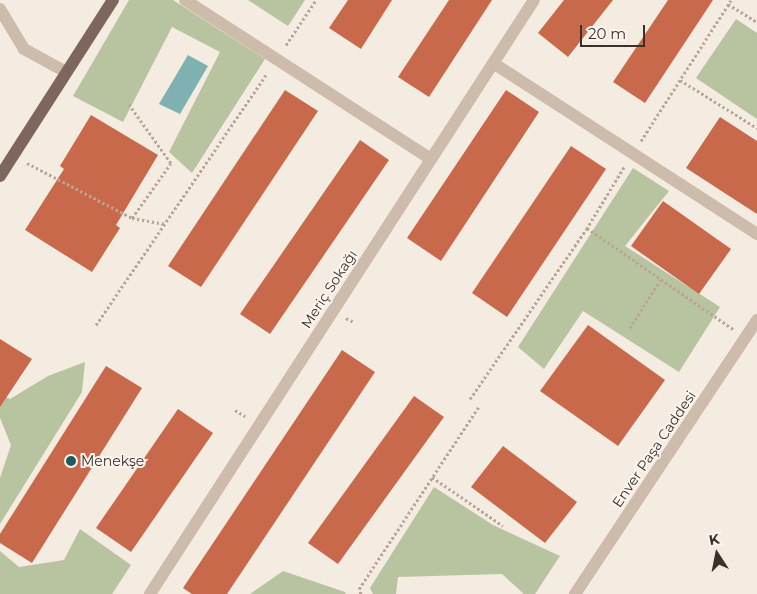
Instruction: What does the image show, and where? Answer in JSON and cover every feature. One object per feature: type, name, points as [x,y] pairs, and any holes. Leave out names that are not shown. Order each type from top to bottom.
[{"type":"main road","points":[[0,176],[112,0]]},
{"type":"street","points":[[185,0],[431,159]]},
{"type":"street","name":"Meriç Sokağı","points":[[150,594],[534,0]]},
{"type":"street","points":[[0,9],[24,49],[66,72]]},
{"type":"street","points":[[493,63],[757,234]]},
{"type":"street","name":"Enver Paşa Caddesi","points":[[575,594],[757,320]]},
{"type":"path","points":[[96,325],[316,0]]},
{"type":"path","points":[[470,399],[587,228],[731,0]]},
{"type":"path","points":[[728,4],[757,22]]},
{"type":"path","points":[[680,80],[757,128]]},
{"type":"path","points":[[128,103],[171,163],[132,218]]},
{"type":"path","points":[[13,156],[132,218],[165,224]]},
{"type":"path","points":[[587,228],[746,337]]},
{"type":"path","points":[[630,328],[661,279]]},
{"type":"path","points":[[361,594],[359,589],[479,406]]},
{"type":"path","points":[[432,477],[503,526]]},
{"type":"green space","points":[[129,0],[173,0],[265,59],[192,173],[169,152],[220,52],[172,27],[123,122],[73,96]]},
{"type":"green space","points":[[248,0],[305,0],[288,26]]},
{"type":"green space","points":[[736,19],[757,33],[757,119],[696,78]]},
{"type":"green space","points":[[633,168],[669,191],[625,246],[720,307],[679,372],[583,311],[544,369],[518,347]]},
{"type":"green space","points":[[85,362],[82,392],[0,524],[0,478],[11,445],[0,418],[0,394],[10,399],[48,376]]},
{"type":"green space","points":[[434,487],[493,525],[560,556],[535,594],[524,594],[502,574],[398,577],[396,594],[373,594],[370,588]]},
{"type":"green space","points":[[80,529],[131,565],[112,594],[0,594],[0,551],[19,567],[64,560]]},
{"type":"green space","points":[[283,571],[345,592],[346,594],[250,594]]},
{"type":"water","points":[[188,55],[208,66],[180,114],[159,104]]},
{"type":"building","points":[[348,0],[392,0],[361,49],[329,28]]},
{"type":"building","points":[[449,0],[492,0],[429,97],[398,77]]},
{"type":"building","points":[[564,0],[613,0],[568,57],[538,33]]},
{"type":"building","points":[[668,0],[713,0],[645,103],[613,82]]},
{"type":"building","points":[[285,90],[318,111],[201,287],[168,266]]},
{"type":"building","points":[[506,90],[539,112],[441,261],[407,238]]},
{"type":"building","points":[[91,115],[158,155],[116,225],[120,228],[92,272],[25,230],[64,169],[60,166]]},
{"type":"building","points":[[720,117],[757,141],[757,214],[686,168]]},
{"type":"building","points":[[360,140],[389,160],[270,334],[240,314]]},
{"type":"building","points":[[571,146],[606,169],[507,317],[472,293]]},
{"type":"building","points":[[663,201],[731,249],[699,294],[631,246]]},
{"type":"building","points":[[588,325],[665,380],[618,446],[540,391]]},
{"type":"building","points":[[0,339],[32,359],[0,407]]},
{"type":"building","points":[[342,350],[375,372],[227,594],[192,594],[183,588]]},
{"type":"building","name":"Menekşe","points":[[106,366],[142,388],[32,563],[0,543],[0,534]]},
{"type":"building","points":[[414,396],[444,417],[338,564],[308,543]]},
{"type":"building","name":"Menekşe","points":[[178,409],[213,433],[131,552],[96,528]]},
{"type":"building","points":[[503,446],[577,502],[545,543],[471,487]]},
{"type":"place","name":"Menekşe","points":[[71,461]]}]
